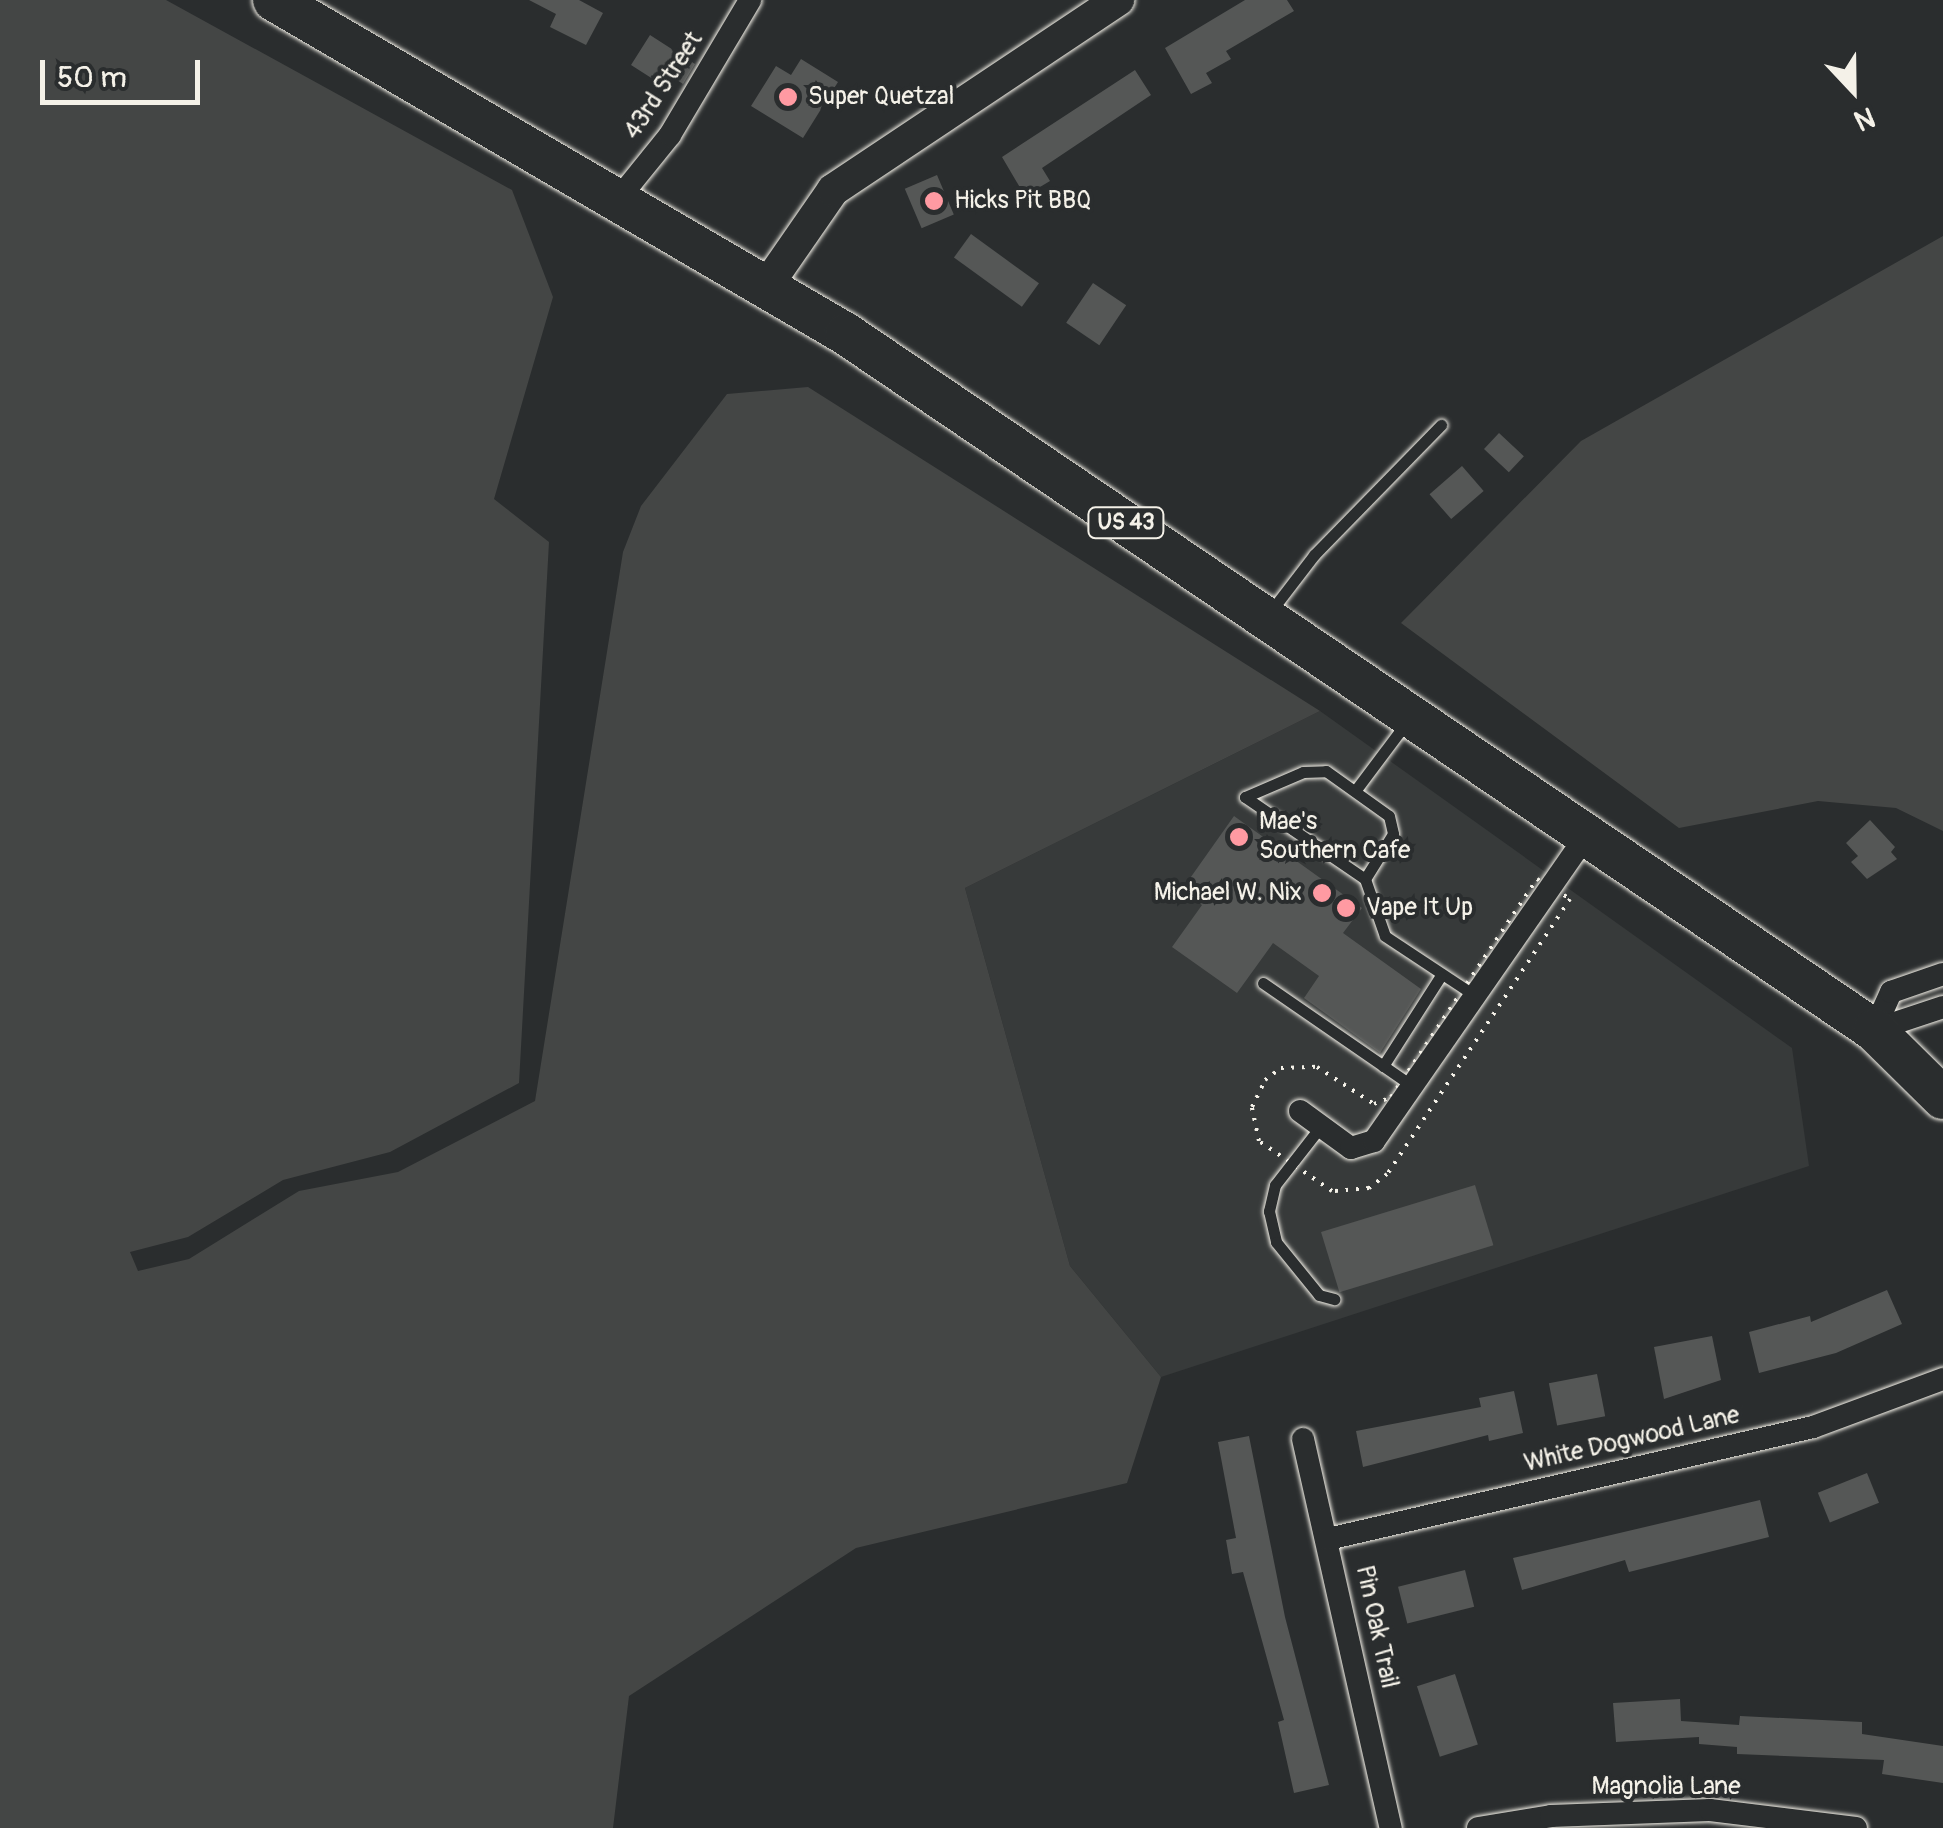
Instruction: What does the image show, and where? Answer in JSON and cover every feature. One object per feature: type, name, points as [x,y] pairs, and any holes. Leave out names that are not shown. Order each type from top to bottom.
[{"type":"highway","name":"US 43","points":[[274,0],[768,284],[1874,1030],[1943,1098]]},
{"type":"street","name":"43rd Street","points":[[619,198],[670,135],[750,0]]},
{"type":"street","points":[[768,284],[833,190],[1118,0]]},
{"type":"street","points":[[1300,1111],[1351,1148],[1374,1141],[1415,1088],[1587,835]]},
{"type":"street","points":[[1874,1030],[1891,992],[1943,974]]},
{"type":"street","points":[[1874,1030],[1943,1006]]},
{"type":"street","name":"White Dogwood Lane","points":[[1328,1539],[1813,1428],[1943,1379]]},
{"type":"street","name":"Pin Oak Trail","points":[[1303,1439],[1392,1828]]},
{"type":"street","name":"Magnolia Lane","points":[[1478,1828],[1551,1816],[1710,1810],[1856,1828]]},
{"type":"lane","points":[[1266,618],[1314,555],[1441,426]]},
{"type":"lane","points":[[1355,791],[1411,716]]},
{"type":"lane","points":[[1365,879],[1392,834],[1389,816],[1355,791],[1326,771],[1303,772],[1245,796],[1365,879],[1386,936],[1440,977],[1476,997]]},
{"type":"lane","points":[[1383,1066],[1440,977]]},
{"type":"lane","points":[[1263,983],[1415,1088]]},
{"type":"lane","points":[[1320,1126],[1275,1185],[1269,1211],[1276,1242],[1320,1295],[1334,1299]]},
{"type":"shaded area","points":[[0,0],[166,0],[512,190],[553,297],[494,499],[549,542],[519,1083],[390,1152],[283,1180],[188,1237],[130,1252],[138,1271],[189,1259],[299,1191],[398,1172],[535,1101],[623,552],[641,506],[727,394],[808,387],[1320,711],[965,888],[1070,1266],[1161,1377],[1127,1483],[856,1548],[629,1696],[613,1828],[0,1828]]},
{"type":"shaded area","points":[[1943,236],[1943,831],[1896,808],[1818,801],[1679,828],[1401,623],[1581,441]]},
{"type":"shaded area","points":[[1320,711],[1792,1048],[1809,1166],[1161,1377],[1070,1266],[965,888]]},
{"type":"building","points":[[529,0],[579,0],[603,13],[586,45],[550,27],[556,14]]},
{"type":"building","points":[[1245,0],[1287,0],[1294,11],[1226,51],[1231,59],[1206,73],[1212,83],[1191,94],[1165,48]]},
{"type":"building","points":[[650,35],[695,64],[683,84],[674,78],[667,88],[631,65]]},
{"type":"building","points":[[801,59],[838,82],[803,138],[751,106],[776,66],[791,75]]},
{"type":"building","points":[[1135,70],[1151,95],[1042,168],[1050,181],[1025,196],[1002,157]]},
{"type":"building","points":[[937,175],[954,215],[922,228],[905,189]]},
{"type":"building","points":[[971,234],[1039,283],[1022,307],[954,257]]},
{"type":"building","points":[[1093,283],[1126,305],[1099,345],[1066,323]]},
{"type":"building","points":[[1499,433],[1524,456],[1509,472],[1484,449]]},
{"type":"building","points":[[1462,466],[1484,491],[1451,519],[1430,494]]},
{"type":"building","points":[[1234,816],[1362,908],[1343,933],[1421,989],[1380,1053],[1304,998],[1319,976],[1273,943],[1237,993],[1172,947],[1202,905],[1181,891]]},
{"type":"building","points":[[1870,820],[1895,847],[1891,852],[1897,859],[1867,879],[1851,862],[1858,856],[1846,843]]},
{"type":"building","points":[[1475,1185],[1493,1245],[1339,1292],[1321,1232]]},
{"type":"building","points":[[1887,1290],[1902,1324],[1836,1353],[1759,1373],[1749,1332],[1810,1316],[1811,1322]]},
{"type":"building","points":[[1712,1336],[1721,1380],[1664,1399],[1654,1347]]},
{"type":"building","points":[[1597,1374],[1605,1416],[1557,1426],[1549,1383]]},
{"type":"building","points":[[1514,1391],[1523,1433],[1489,1441],[1488,1435],[1363,1467],[1356,1431],[1481,1407],[1479,1398]]},
{"type":"building","points":[[1249,1436],[1285,1617],[1329,1785],[1294,1793],[1278,1722],[1284,1720],[1243,1572],[1232,1574],[1226,1540],[1236,1538],[1218,1442]]},
{"type":"building","points":[[1867,1473],[1879,1503],[1830,1523],[1818,1493]]},
{"type":"building","points":[[1760,1500],[1769,1537],[1629,1572],[1625,1560],[1522,1590],[1513,1558]]},
{"type":"building","points":[[1465,1570],[1474,1607],[1407,1624],[1398,1587]]},
{"type":"building","points":[[1455,1674],[1478,1744],[1440,1757],[1417,1686]]},
{"type":"building","points":[[1680,1699],[1681,1721],[1739,1725],[1740,1716],[1862,1722],[1862,1734],[1943,1746],[1943,1783],[1882,1774],[1884,1760],[1737,1754],[1737,1747],[1699,1744],[1699,1737],[1616,1742],[1613,1703]]},
{"type":"place","name":"Super Quetzal","points":[[788,97]]},
{"type":"place","name":"Hicks Pit BBQ","points":[[934,201]]},
{"type":"place","name":"Mae's Southern Cafe","points":[[1239,837]]},
{"type":"place","name":"Michael W. Nix","points":[[1322,893]]},
{"type":"place","name":"Vape It Up","points":[[1346,908]]}]
